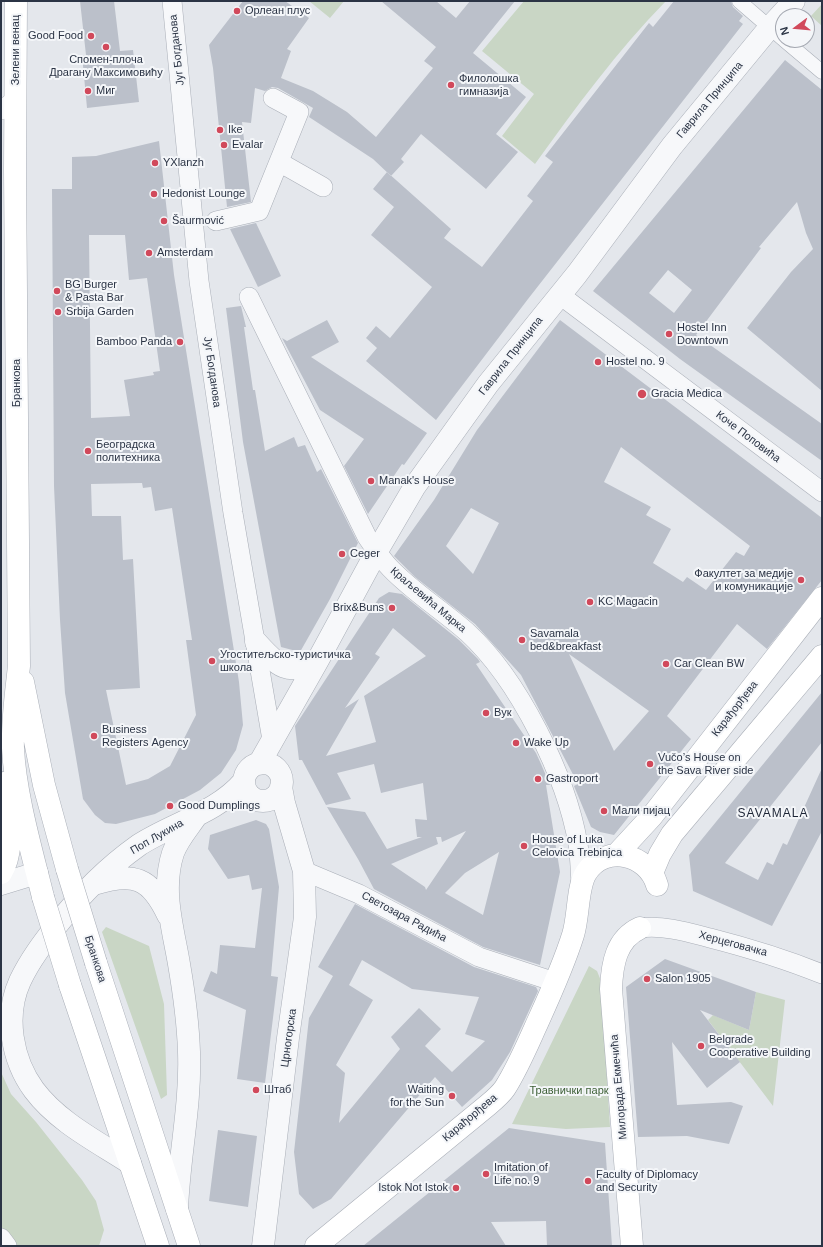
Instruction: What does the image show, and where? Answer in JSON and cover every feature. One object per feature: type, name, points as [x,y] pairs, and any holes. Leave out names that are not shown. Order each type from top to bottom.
[{"type":"main road","name":"Зелени венац","points":[[8,105],[16,1]]},
{"type":"main road","name":"Бранкова","points":[[8,105],[19,666],[13,714],[13,749],[17,782],[37,873],[70,985],[158,1246]]},
{"type":"main road","name":"Карађорђева","points":[[616,855],[652,816],[822,598]]},
{"type":"main road","points":[[581,892],[586,872],[594,864],[604,858],[616,855],[636,859],[644,864],[655,879],[660,854],[672,834],[822,656]]},
{"type":"main road","name":"Бранкова","points":[[19,666],[44,785],[67,869],[188,1246]]},
{"type":"main road","points":[[1,873],[7,859],[7,783],[13,749]]},
{"type":"main road","name":"Карађорђева","points":[[316,1246],[488,1105],[504,1089],[516,1068],[555,982],[573,934],[581,892]]},
{"type":"main road","name":"Милорада Екмечића","points":[[632,1246],[611,989],[614,962],[619,948],[635,931]]},
{"type":"street","name":"Југ Богданова","points":[[172,1],[199,281],[233,513],[272,740]]},
{"type":"street","points":[[739,1],[775,32]]},
{"type":"street","name":"Гаврила Принципа","points":[[272,740],[415,486],[466,414],[488,384],[592,254],[672,146],[775,39]]},
{"type":"street","points":[[794,48],[822,72]]},
{"type":"street","points":[[216,221],[259,211],[299,112],[273,98]]},
{"type":"street","points":[[279,162],[324,186]]},
{"type":"street","name":"Коче Поповића","points":[[560,295],[822,492]]},
{"type":"street","name":"Краљевића Марка","points":[[249,297],[367,536],[377,552],[390,568],[468,633],[510,684],[520,700],[547,751],[571,815],[578,844],[581,892]]},
{"type":"street","points":[[256,642],[269,657],[285,668],[296,669],[307,667],[318,660]]},
{"type":"street","points":[[272,740],[263,783],[288,818],[304,871]]},
{"type":"street","name":"Поп Лукина","points":[[130,1163],[64,1121],[44,1102],[25,1076],[17,1059],[13,1044],[13,1013],[20,982],[40,948],[71,908],[113,865],[140,845],[174,825],[198,814],[226,798],[263,783]]},
{"type":"street","points":[[177,1212],[178,1185],[186,1122],[189,1052],[183,995],[170,920],[168,886],[173,853],[198,814]]},
{"type":"street","name":"Светозара Радића","points":[[304,871],[359,894],[479,957],[555,982]]},
{"type":"street","name":"Црногорска","points":[[266,1240],[288,1038],[304,930],[306,895],[304,871]]},
{"type":"street","points":[[1,884],[37,873]]},
{"type":"street","points":[[94,884],[126,877],[138,880],[148,885],[156,894],[170,920]]},
{"type":"street","name":"Херцеговачка","points":[[635,931],[659,927],[678,930],[764,952],[822,974]]},
{"type":"street","points":[[1,1238],[8,1246]]},
{"type":"green space","points":[[309,1],[344,1],[330,18]]},
{"type":"green space","points":[[524,1],[666,1],[614,60],[535,164],[502,136],[534,94],[482,51]]},
{"type":"green space","points":[[822,4],[822,26],[815,20],[815,12]]},
{"type":"green space","points":[[106,927],[149,946],[164,1004],[167,1095],[161,1099],[102,932]]},
{"type":"green space","name":"Травнички парк","points":[[589,966],[597,971],[601,981],[610,1127],[566,1129],[512,1124]]},
{"type":"green space","points":[[756,992],[785,1000],[773,1106],[708,1020],[713,1015],[749,1030]]},
{"type":"green space","points":[[1,1072],[11,1094],[36,1122],[82,1180],[96,1201],[104,1230],[99,1246],[15,1246],[1,1230]]},
{"type":"building","points":[[80,1],[114,1],[120,51],[133,50],[139,102],[87,108],[82,55],[86,55]]},
{"type":"building","points":[[243,1],[285,1],[309,18],[287,49],[291,51],[281,78],[313,91],[347,112],[376,137],[433,68],[424,61],[436,47],[381,1],[436,1],[456,18],[470,1],[515,1],[473,53],[526,97],[496,134],[518,152],[486,189],[421,134],[401,159],[404,162],[391,176],[373,159],[309,117],[313,108],[278,88],[272,87],[265,91],[255,88],[251,123],[242,122],[251,202],[227,207],[213,68],[209,45]]},
{"type":"building","points":[[674,1],[731,1],[733,7],[743,16],[739,21],[743,24],[528,299],[436,420],[366,361],[377,348],[366,338],[376,326],[390,338],[432,287],[371,235],[394,207],[373,189],[387,172],[451,229],[444,238],[482,267],[533,201],[527,196],[553,162],[545,156],[649,23],[653,27]]},
{"type":"building","points":[[785,60],[822,90],[822,391],[747,328],[791,272],[813,249],[806,233],[797,202],[759,247],[761,248],[696,335],[822,424],[822,461],[680,359],[593,291]],"holes":[[[668,270],[692,290],[674,313],[649,293]]]},
{"type":"building","points":[[159,141],[174,275],[239,682],[243,725],[236,750],[221,773],[200,790],[155,814],[116,824],[105,823],[95,815],[83,799],[65,693],[54,486],[52,189],[72,189],[72,157],[96,156]],"holes":[[[89,235],[125,235],[129,280],[147,278],[160,371],[153,372],[154,375],[124,380],[130,416],[91,418]],[[142,483],[143,488],[151,487],[155,511],[172,508],[192,640],[186,640],[196,715],[170,766],[148,779],[126,785],[106,690],[140,688],[133,559],[123,560],[121,516],[92,516],[91,484]]]},
{"type":"building","points":[[256,223],[281,276],[258,287],[230,229]]},
{"type":"building","points":[[241,306],[246,327],[244,327],[253,390],[255,390],[265,451],[294,437],[298,447],[305,445],[317,472],[321,469],[358,543],[330,599],[300,652],[281,647],[243,442],[226,308]]},
{"type":"building","points":[[327,320],[339,342],[311,357],[427,433],[404,465],[402,464],[368,514],[344,466],[364,439],[320,410],[282,338],[287,341]]},
{"type":"building","points":[[560,320],[822,518],[822,580],[767,649],[737,624],[667,716],[691,739],[614,835],[600,832],[591,827],[574,786],[578,784],[521,675],[475,624],[415,577],[394,556],[434,500],[477,430]],"holes":[[[621,447],[750,546],[744,556],[736,552],[706,590],[687,577],[683,582],[653,563],[671,529],[646,515],[651,507],[604,482]],[[471,508],[499,523],[473,574],[446,546]],[[569,654],[649,711],[614,751]]]},
{"type":"building","points":[[389,592],[402,594],[459,640],[478,659],[480,662],[476,664],[536,753],[541,764],[550,785],[546,785],[560,872],[540,965],[483,947],[374,889],[327,807],[365,812],[387,849],[422,837],[417,837],[415,819],[427,820],[423,783],[381,793],[374,764],[337,773],[351,799],[326,805],[302,760],[299,760],[295,726],[379,598]],"holes":[[[393,628],[426,656],[364,696],[376,742],[326,756],[359,699],[345,708],[380,657],[375,654]],[[466,831],[426,890],[425,887],[391,864],[438,844],[436,837],[441,837],[442,842]],[[499,852],[483,915],[445,893],[465,873]]]},
{"type":"building","points":[[822,692],[822,742],[725,863],[758,880],[767,862],[773,865],[783,843],[787,845],[822,768],[822,831],[772,926],[693,891],[689,855]]},
{"type":"building","points":[[256,820],[266,824],[269,829],[279,887],[271,976],[278,977],[265,1083],[237,1079],[246,1010],[203,991],[211,971],[217,974],[220,945],[255,948],[262,888],[252,890],[249,875],[228,879],[208,849],[210,835]]},
{"type":"building","points":[[355,904],[474,967],[536,987],[538,991],[510,1052],[492,1080],[462,1107],[435,1077],[331,1199],[313,1209],[299,1194],[294,1152],[309,1018],[333,976],[318,967]],"holes":[[[362,960],[412,989],[479,997],[465,1034],[485,1041],[452,1072],[425,1046],[441,1029],[419,1008],[391,1037],[400,1049],[339,1123],[345,1073],[336,1065],[373,1000],[349,985]]]},
{"type":"building","name":"Belgrade Cooperative Building","points":[[665,959],[756,992],[749,1030],[700,1010],[740,1062],[707,1088],[672,1042],[677,1105],[731,1102],[743,1106],[729,1144],[687,1136],[638,1137],[626,987]]},
{"type":"building","points":[[509,1128],[605,1143],[612,1246],[547,1246],[546,1221],[491,1222],[506,1246],[363,1246]]},
{"type":"building","points":[[218,1130],[257,1136],[248,1207],[209,1201]]},
{"type":"place","name":"Орлеан плус","points":[[237,11]]},
{"type":"place","name":"Good Food","points":[[91,36]]},
{"type":"place","name":"Спомен-плоча Драгану Максимовићу","points":[[106,47]]},
{"type":"place","name":"Филолошка гимназија","points":[[451,85]]},
{"type":"place","name":"Миг","points":[[88,91]]},
{"type":"place","name":"Ike","points":[[220,130]]},
{"type":"place","name":"Evalar","points":[[224,145]]},
{"type":"place","name":"YXlanzh","points":[[155,163]]},
{"type":"place","name":"Hedonist Lounge","points":[[154,194]]},
{"type":"place","name":"Šaurmović","points":[[164,221]]},
{"type":"place","name":"Amsterdam","points":[[149,253]]},
{"type":"place","name":"BG Burger & Pasta Bar","points":[[57,291]]},
{"type":"place","name":"Srbija Garden","points":[[58,312]]},
{"type":"place","name":"Hostel Inn Downtown","points":[[669,334]]},
{"type":"place","name":"Bamboo Panda","points":[[180,342]]},
{"type":"place","name":"Hostel no. 9","points":[[598,362]]},
{"type":"place","name":"Gracia Medica","points":[[642,394]]},
{"type":"place","name":"Београдска политехника","points":[[88,451]]},
{"type":"place","name":"Manak's House","points":[[371,481]]},
{"type":"place","name":"Ceger","points":[[342,554]]},
{"type":"place","name":"Факултет за медије и комуникације","points":[[801,580]]},
{"type":"place","name":"KC Magacin","points":[[590,602]]},
{"type":"place","name":"Brix&Buns","points":[[392,608]]},
{"type":"place","name":"Savamala bed&breakfast","points":[[522,640]]},
{"type":"place","name":"Угоститељско-туристичка школа","points":[[212,661]]},
{"type":"place","name":"Car Clean BW","points":[[666,664]]},
{"type":"place","name":"Вук","points":[[486,713]]},
{"type":"place","name":"Business Registers Agency","points":[[94,736]]},
{"type":"place","name":"Wake Up","points":[[516,743]]},
{"type":"place","name":"Vučo’s House on the Sava River side","points":[[650,764]]},
{"type":"place","name":"Gastroport","points":[[538,779]]},
{"type":"place","name":"Good Dumplings","points":[[170,806]]},
{"type":"place","name":"Мали пијац","points":[[604,811]]},
{"type":"place","name":"House of Luka Celovica Trebinjca","points":[[524,846]]},
{"type":"place","name":"Salon 1905","points":[[647,979]]},
{"type":"place","name":"Belgrade Cooperative Building","points":[[701,1046]]},
{"type":"place","name":"Штаб","points":[[256,1090]]},
{"type":"place","name":"Waiting for the Sun","points":[[452,1096]]},
{"type":"place","name":"Imitation of Life no. 9","points":[[486,1174]]},
{"type":"place","name":"Faculty of Diplomacy and Security","points":[[588,1181]]},
{"type":"place","name":"Istok Not Istok","points":[[456,1188]]},
{"type":"district","name":"SAVAMALA","points":[[773,814]]}]
